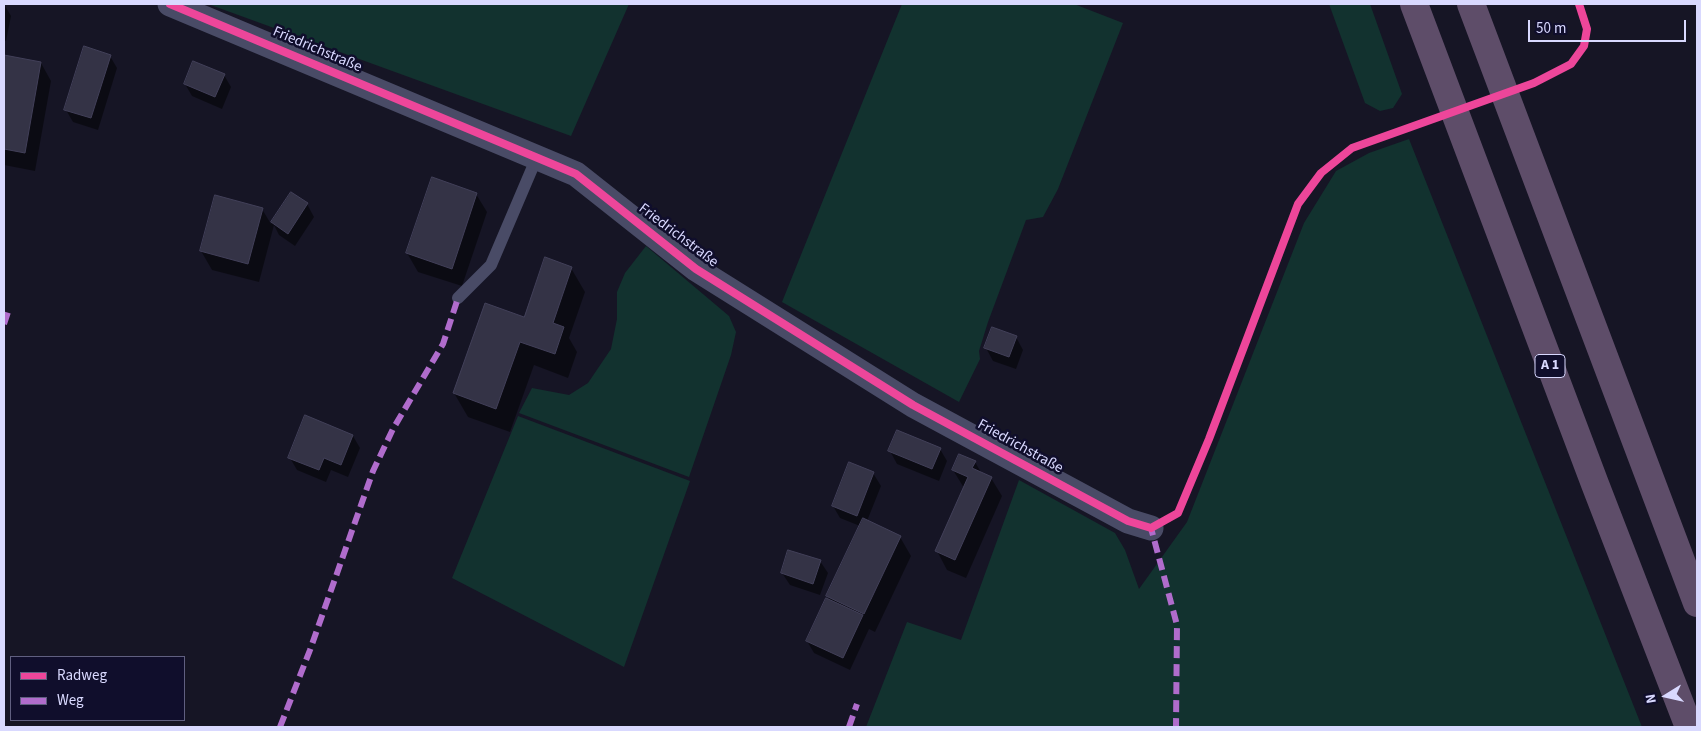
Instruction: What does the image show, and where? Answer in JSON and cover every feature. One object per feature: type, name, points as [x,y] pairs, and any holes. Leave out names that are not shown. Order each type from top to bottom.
[{"type":"highway","name":"A 1","points":[[1414,4],[1689,727]]},
{"type":"highway","points":[[1471,4],[1697,603]]},
{"type":"street","name":"Friedrichstraße","points":[[170,4],[576,174],[696,269],[913,405],[1128,521],[1151,528]]},
{"type":"lane","points":[[458,298],[491,265],[537,158]]},
{"type":"green space","points":[[208,4],[629,4],[571,136]]},
{"type":"green space","points":[[902,4],[1074,4],[1123,23],[1058,189],[1043,217],[1026,220],[988,322],[979,351],[980,359],[959,402],[782,302]]},
{"type":"green space","points":[[1329,4],[1370,4],[1402,94],[1393,108],[1380,111],[1365,103]]},
{"type":"green space","points":[[1409,139],[1642,727],[866,727],[907,622],[961,640],[1019,480],[1115,533],[1125,550],[1139,589],[1187,522],[1304,223],[1336,171],[1369,153]]},
{"type":"green space","points":[[646,246],[729,316],[736,332],[731,355],[689,477],[519,413],[532,388],[569,395],[588,383],[611,349],[617,319],[617,292],[625,273]]},
{"type":"green space","points":[[518,416],[690,481],[624,667],[452,578]]},
{"type":"building","points":[[84,46],[111,55],[91,118],[64,110]]},
{"type":"building","points":[[4,55],[41,62],[25,153],[4,149]]},
{"type":"building","points":[[193,61],[225,74],[215,97],[184,84]]},
{"type":"building","points":[[432,177],[477,193],[452,269],[406,253]]},
{"type":"building","points":[[291,192],[308,203],[288,234],[271,222]]},
{"type":"building","points":[[215,195],[263,208],[248,264],[200,251]]},
{"type":"building","points":[[545,257],[572,267],[553,323],[564,327],[555,354],[520,342],[496,409],[453,393],[485,303],[524,317]]},
{"type":"building","points":[[992,327],[1017,336],[1009,357],[984,348]]},
{"type":"building","points":[[305,415],[353,435],[341,465],[324,458],[319,470],[288,458]]},
{"type":"building","points":[[897,430],[941,448],[932,469],[888,451]]},
{"type":"building","points":[[959,454],[976,461],[972,468],[992,477],[955,560],[935,551],[968,477],[952,470]]},
{"type":"building","points":[[849,462],[874,472],[857,516],[832,506]]},
{"type":"building","points":[[863,518],[901,536],[864,614],[826,596]]},
{"type":"building","points":[[788,550],[821,560],[813,584],[781,573]]},
{"type":"building","points":[[826,598],[863,615],[843,658],[806,641]]},
{"type":"marked path","points":[[280,727],[310,650],[373,471],[393,429],[443,344],[458,298]]},
{"type":"marked path","points":[[4,324],[9,309]]},
{"type":"marked path","points":[[1155,526],[1151,528],[1177,625],[1176,727]]},
{"type":"marked path","points":[[849,727],[857,704]]},
{"type":"cycle path","points":[[170,4],[576,174],[696,269],[913,405],[1128,521],[1151,528],[1178,513],[1209,439],[1298,204],[1321,173],[1352,148],[1534,83],[1571,64],[1584,46],[1587,29],[1579,4]]}]
